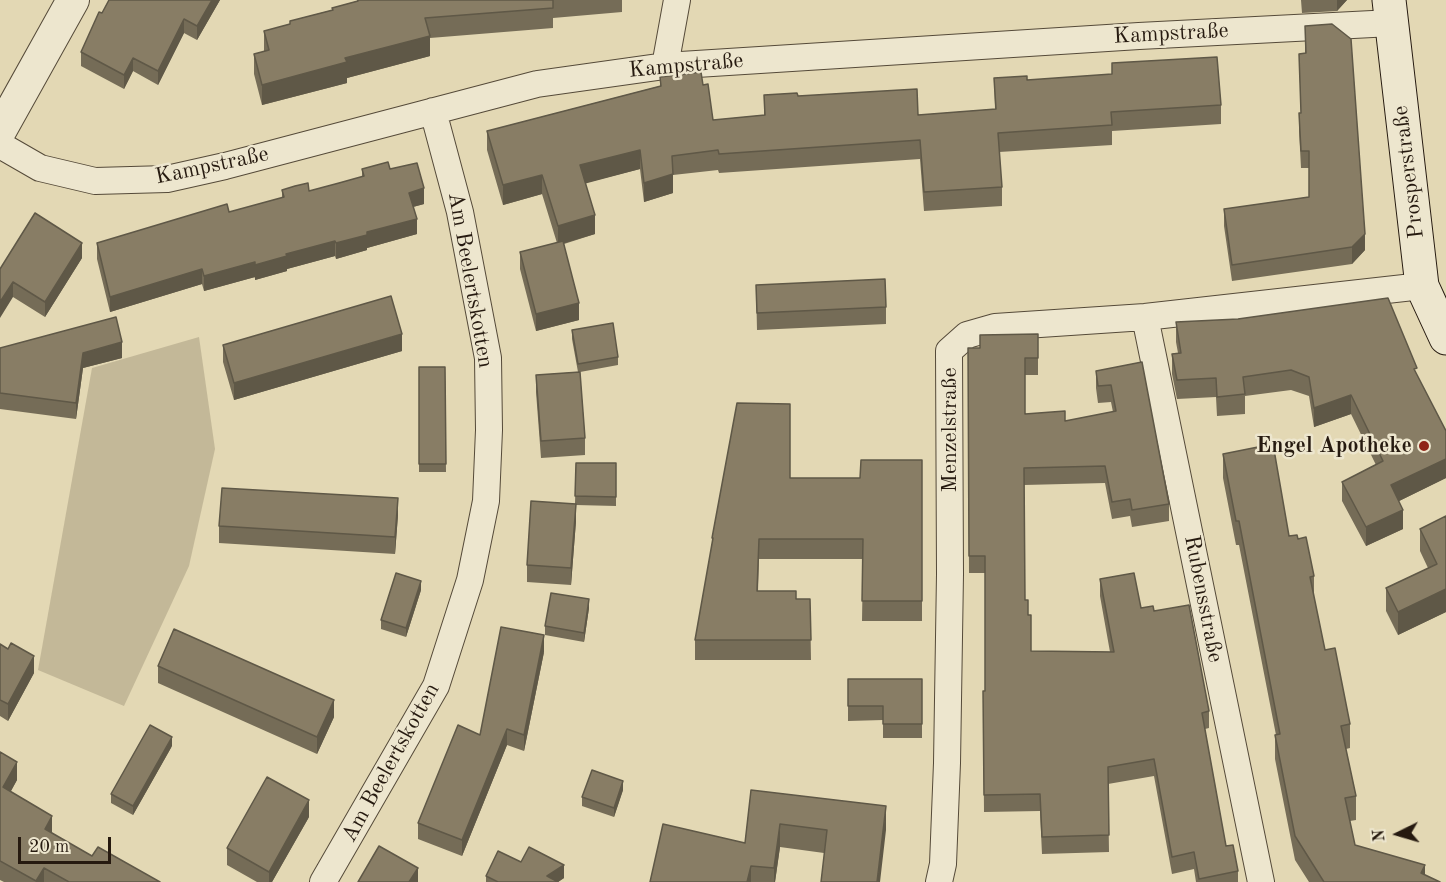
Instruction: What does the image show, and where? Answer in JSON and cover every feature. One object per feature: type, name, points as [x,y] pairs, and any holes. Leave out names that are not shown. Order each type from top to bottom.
[{"type":"main road","name":"Prosperstraße","points":[[1391,11],[1422,286],[1446,338]]},
{"type":"street","points":[[0,131],[73,0]]},
{"type":"street","points":[[665,66],[678,0]]},
{"type":"street","name":"Kampstraße","points":[[0,145],[40,168],[95,181],[167,179],[537,84],[665,66],[1139,36],[1391,11]]},
{"type":"street","name":"Am Beelertskotten","points":[[323,882],[436,686],[470,580],[486,501],[489,430],[488,358],[460,212],[433,111]]},
{"type":"street","name":"Menzelstraße","points":[[939,882],[943,864],[947,763],[950,574],[949,351],[967,334],[995,327],[1145,317],[1422,286]]},
{"type":"street","name":"Rubensstraße","points":[[1145,317],[1261,882]]},
{"type":"shaded area","points":[[199,337],[215,449],[189,566],[124,706],[38,670],[92,368]]},
{"type":"building","points":[[109,0],[212,0],[197,26],[184,19],[158,71],[133,58],[124,75],[81,52],[99,12],[102,13]]},
{"type":"building","points":[[358,0],[553,0],[553,8],[425,18],[430,36],[345,58],[347,62],[262,85],[254,54],[269,50],[264,31]]},
{"type":"building","points":[[1332,24],[1351,39],[1365,234],[1352,247],[1232,265],[1224,209],[1309,197],[1309,151],[1301,151],[1299,54],[1306,53],[1305,26]]},
{"type":"building","points":[[1217,57],[1221,105],[1111,112],[1112,125],[998,133],[1002,187],[924,192],[920,140],[719,154],[718,150],[672,156],[673,174],[644,183],[640,150],[580,165],[595,215],[558,226],[542,175],[503,185],[487,131],[661,86],[660,77],[701,72],[703,85],[708,84],[713,120],[765,115],[764,95],[797,93],[798,96],[917,89],[918,115],[996,109],[994,78],[1027,76],[1027,80],[1112,74],[1112,63]]},
{"type":"building","points":[[388,162],[390,169],[417,163],[424,188],[409,193],[417,219],[367,232],[367,235],[286,254],[287,256],[255,265],[255,262],[204,276],[202,269],[110,297],[97,243],[227,204],[229,212],[284,197],[282,190],[295,186],[308,183],[309,191],[339,183],[364,176],[362,169]]},
{"type":"building","points":[[35,213],[82,243],[45,302],[13,282],[0,302],[0,269]]},
{"type":"building","points":[[563,241],[579,303],[536,314],[520,252]]},
{"type":"building","points":[[885,279],[886,307],[757,313],[756,285]]},
{"type":"building","points":[[391,296],[402,334],[234,383],[223,345]]},
{"type":"building","points":[[1388,298],[1417,368],[1414,369],[1446,431],[1446,459],[1391,485],[1403,510],[1366,527],[1342,482],[1383,461],[1351,395],[1314,408],[1309,377],[1291,370],[1243,377],[1245,394],[1217,397],[1216,378],[1177,380],[1172,354],[1181,353],[1176,322],[1238,319]]},
{"type":"building","points":[[116,317],[122,342],[83,353],[76,403],[0,393],[0,348]]},
{"type":"building","points":[[613,323],[618,357],[578,364],[572,330]]},
{"type":"building","points":[[1038,334],[1038,358],[1025,358],[1025,414],[1065,411],[1065,421],[1116,411],[1111,385],[1098,386],[1096,371],[1142,362],[1169,504],[1132,510],[1130,499],[1112,502],[1105,466],[1024,468],[1025,600],[1028,600],[1028,615],[1031,615],[1031,651],[1114,652],[1100,579],[1134,573],[1141,608],[1153,606],[1154,611],[1189,605],[1209,711],[1202,713],[1226,846],[1233,845],[1238,871],[1199,879],[1194,852],[1172,857],[1154,759],[1108,767],[1109,835],[1042,837],[1040,794],[984,795],[985,556],[969,556],[968,348],[980,348],[980,335]]},
{"type":"building","points":[[419,367],[445,367],[446,464],[419,464]]},
{"type":"building","points":[[580,372],[585,438],[541,441],[536,375]]},
{"type":"building","points":[[737,403],[790,404],[790,478],[860,478],[861,460],[922,460],[922,601],[862,601],[863,539],[759,539],[757,591],[796,591],[796,599],[810,599],[811,640],[695,640]]},
{"type":"building","points":[[1273,444],[1289,536],[1297,535],[1298,539],[1306,537],[1314,576],[1310,577],[1325,650],[1335,648],[1350,724],[1341,726],[1356,796],[1345,798],[1355,845],[1425,865],[1421,873],[1440,882],[1324,882],[1295,836],[1275,735],[1280,734],[1239,521],[1236,521],[1223,454]]},
{"type":"building","points":[[576,463],[616,463],[616,497],[575,496]]},
{"type":"building","points":[[222,488],[398,498],[395,537],[219,526]]},
{"type":"building","points":[[531,501],[576,504],[571,568],[527,565]]},
{"type":"building","points":[[1446,516],[1446,589],[1398,612],[1386,588],[1437,564],[1420,529]]},
{"type":"building","points":[[396,573],[421,581],[406,628],[381,620]]},
{"type":"building","points":[[551,593],[589,599],[584,633],[545,626]]},
{"type":"building","points":[[501,627],[544,635],[524,735],[507,729],[462,840],[418,823],[458,725],[480,735]]},
{"type":"building","points":[[174,629],[334,700],[317,737],[158,666]]},
{"type":"building","points":[[11,643],[34,656],[8,704],[0,700],[0,644],[8,649]]},
{"type":"building","points":[[848,679],[922,679],[922,724],[883,724],[883,706],[848,706]]},
{"type":"building","points":[[150,725],[172,737],[133,806],[111,794]]},
{"type":"building","points":[[0,752],[17,762],[3,787],[52,816],[45,829],[92,856],[98,847],[160,882],[69,882],[44,868],[36,881],[0,861]]},
{"type":"building","points":[[592,770],[623,781],[614,808],[582,797]]},
{"type":"building","points":[[267,777],[309,800],[269,872],[227,848]]},
{"type":"building","points":[[751,790],[886,806],[877,882],[821,882],[827,830],[780,824],[774,868],[751,866],[747,882],[650,882],[663,824],[745,843]]},
{"type":"building","points":[[379,846],[418,868],[409,882],[358,882]]},
{"type":"building","points":[[529,847],[564,865],[547,876],[558,882],[498,882],[486,876],[498,851],[521,862]]},
{"type":"place","name":"Engel Apotheke","points":[[1424,446]]}]
